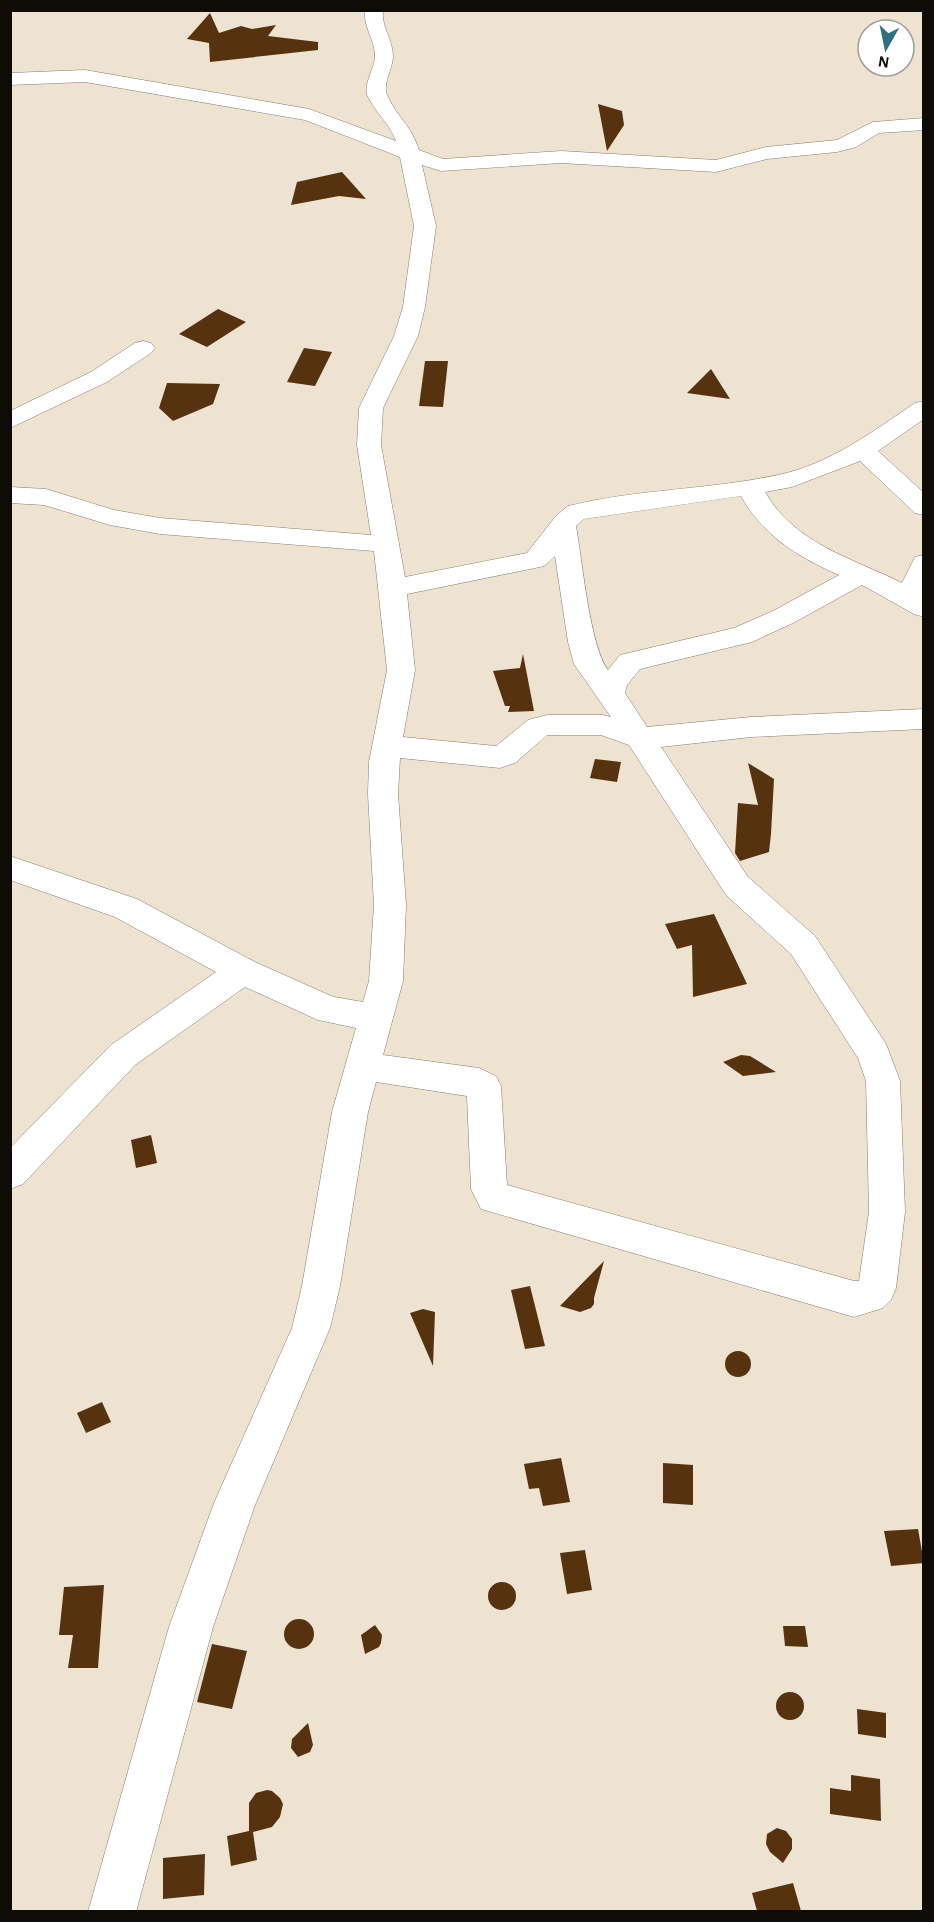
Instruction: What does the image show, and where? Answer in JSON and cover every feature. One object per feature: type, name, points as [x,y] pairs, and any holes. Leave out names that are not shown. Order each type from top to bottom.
[{"type":"street","points":[[112,1911],[191,1627],[235,1503],[311,1328],[321,1286],[350,1113],[386,981],[390,905],[383,794],[387,746],[400,670],[393,588],[369,445],[371,408],[406,336],[414,308],[425,226],[410,154],[403,132],[377,96],[376,88],[384,52],[374,19],[374,10]]},
{"type":"street","points":[[10,79],[86,76],[288,111],[330,121],[431,163],[454,166],[561,157],[716,166],[766,153],[837,146],[849,143],[873,128],[924,124]]},
{"type":"street","points":[[10,421],[89,382],[143,348]]},
{"type":"street","points":[[393,588],[535,560],[544,554],[570,516],[578,512],[783,482],[835,464],[863,450],[924,408]]},
{"type":"street","points":[[863,450],[924,507]]},
{"type":"street","points":[[10,483],[110,517],[160,526],[386,544]]},
{"type":"street","points":[[749,488],[768,518],[791,539],[917,603],[924,563]]},
{"type":"street","points":[[10,495],[46,497]]},
{"type":"street","points":[[363,1066],[479,1083],[484,1086],[489,1189],[494,1198],[854,1299],[869,1296],[877,1288],[887,1212],[883,1081],[874,1054],[803,945],[737,886],[610,693],[588,664],[582,642],[563,526]]},
{"type":"street","points":[[582,642],[630,662],[742,635],[783,617],[860,575]]},
{"type":"street","points":[[610,693],[614,682],[630,662]]},
{"type":"street","points":[[387,746],[500,757],[538,727],[546,725],[602,725],[638,737],[655,737],[751,727],[924,719]]},
{"type":"street","points":[[10,868],[126,908],[243,971],[330,1010],[377,1018]]},
{"type":"street","points":[[10,1173],[123,1055],[243,971]]},
{"type":"building","points":[[210,13],[219,33],[241,26],[252,29],[276,25],[268,36],[318,42],[318,50],[210,62],[209,43],[187,39]]},
{"type":"building","points":[[598,104],[622,111],[624,125],[607,151]]},
{"type":"building","points":[[342,172],[366,199],[339,196],[291,205],[297,182]]},
{"type":"building","points":[[218,309],[246,322],[207,347],[179,334]]},
{"type":"building","points":[[304,348],[332,352],[315,386],[287,382]]},
{"type":"building","points":[[425,361],[448,361],[443,407],[419,406]]},
{"type":"building","points":[[711,369],[730,399],[687,393]]},
{"type":"building","points":[[167,383],[220,384],[213,404],[173,421],[159,408]]},
{"type":"building","points":[[523,654],[534,711],[508,712],[510,706],[505,706],[493,671],[520,668]]},
{"type":"building","points":[[595,759],[621,762],[617,782],[590,778]]},
{"type":"building","points":[[748,763],[774,779],[771,834],[769,852],[740,861],[735,853],[738,803],[758,805]]},
{"type":"building","points":[[714,914],[747,984],[693,997],[692,945],[677,949],[665,924]]},
{"type":"building","points":[[741,1055],[750,1056],[776,1072],[743,1076],[723,1062]]},
{"type":"building","points":[[151,1135],[157,1163],[136,1168],[131,1140]]},
{"type":"building","points":[[604,1261],[594,1304],[591,1308],[580,1312],[560,1306]]},
{"type":"building","points":[[530,1286],[545,1346],[525,1349],[511,1290]]},
{"type":"building","points":[[423,1309],[435,1312],[433,1366],[410,1313]]},
{"type":"building","points":[[738,1351],[748,1354],[751,1364],[748,1374],[738,1377],[728,1374],[725,1364],[728,1354]]},
{"type":"building","points":[[102,1402],[111,1422],[86,1433],[77,1413]]},
{"type":"building","points":[[561,1458],[570,1502],[543,1506],[539,1488],[529,1489],[524,1464]]},
{"type":"building","points":[[663,1463],[693,1465],[693,1505],[663,1503]]},
{"type":"building","points":[[918,1529],[924,1563],[891,1566],[884,1531]]},
{"type":"building","points":[[585,1550],[592,1590],[567,1594],[560,1553]]},
{"type":"building","points":[[502,1582],[512,1586],[516,1596],[512,1606],[502,1610],[492,1606],[488,1596],[492,1586]]},
{"type":"building","points":[[104,1585],[98,1668],[68,1668],[73,1635],[59,1635],[64,1587]]},
{"type":"building","points":[[299,1619],[310,1623],[314,1634],[310,1645],[299,1649],[288,1645],[284,1634],[288,1623]]},
{"type":"building","points":[[375,1625],[382,1635],[381,1643],[379,1647],[365,1654],[361,1635]]},
{"type":"building","points":[[783,1626],[805,1626],[808,1647],[785,1646]]},
{"type":"building","points":[[212,1644],[247,1651],[232,1709],[197,1702]]},
{"type":"building","points":[[790,1692],[800,1696],[804,1706],[800,1716],[790,1720],[780,1716],[776,1706],[780,1696]]},
{"type":"building","points":[[857,1709],[886,1713],[886,1738],[858,1734]]},
{"type":"building","points":[[308,1723],[313,1745],[310,1752],[298,1757],[291,1748],[292,1739]]},
{"type":"building","points":[[851,1775],[880,1779],[881,1821],[830,1814],[830,1788],[851,1791]]},
{"type":"building","points":[[267,1790],[280,1798],[283,1804],[280,1817],[272,1827],[253,1832],[257,1860],[231,1866],[227,1836],[249,1831],[249,1803],[256,1793]]},
{"type":"building","points":[[777,1828],[786,1831],[792,1839],[792,1849],[783,1863],[770,1852],[766,1844],[767,1834]]},
{"type":"building","points":[[205,1854],[204,1895],[163,1899],[163,1858]]},
{"type":"building","points":[[793,1883],[801,1911],[757,1911],[752,1893]]}]
